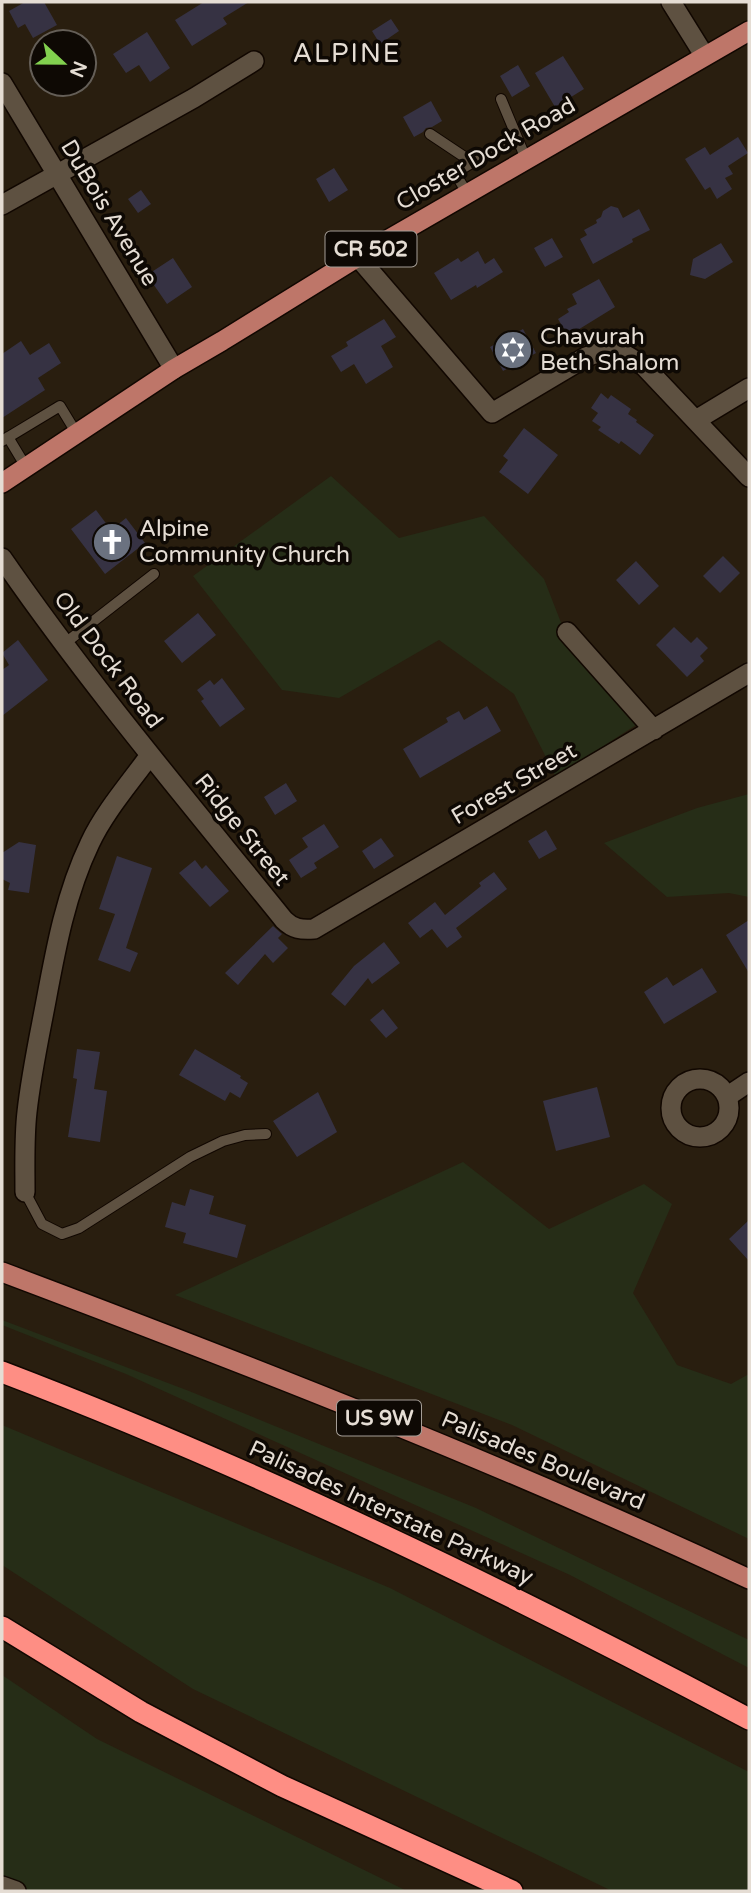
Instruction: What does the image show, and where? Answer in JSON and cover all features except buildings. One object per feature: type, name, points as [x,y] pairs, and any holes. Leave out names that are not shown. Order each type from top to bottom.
[{"type":"highway","name":"Palisades Interstate Parkway","points":[[2,1372],[274,1485],[640,1661],[749,1719]]},
{"type":"highway","points":[[2,1627],[141,1712],[282,1786],[512,1891]]},
{"type":"main road","name":"Closter Dock Road","points":[[2,483],[174,369],[358,257],[749,31]]},
{"type":"main road","name":"Palisades Boulevard","points":[[2,1272],[197,1345],[447,1446],[749,1579]]},
{"type":"street","points":[[671,2],[704,55]]},
{"type":"street","points":[[2,205],[194,98],[254,61]]},
{"type":"street","name":"DuBois Avenue","points":[[2,83],[174,369]]},
{"type":"street","points":[[358,257],[492,413],[586,358],[610,350],[621,352],[644,366],[749,477]]},
{"type":"street","points":[[696,420],[749,388]]},
{"type":"street","name":"Old Dock Road","points":[[2,558],[150,755],[104,818],[91,841],[63,917],[31,1079],[25,1146],[26,1192]]},
{"type":"street","points":[[567,632],[654,730]]},
{"type":"street","name":"Forest Street","points":[[300,930],[314,929],[749,673]]},
{"type":"street","name":"Ridge Street","points":[[150,755],[284,920],[300,930]]},
{"type":"street","points":[[728,1096],[749,1082]]},
{"type":"street","points":[[2,1886],[16,1891]]},
{"type":"lane","points":[[501,99],[526,159]]},
{"type":"lane","points":[[430,134],[472,162]]},
{"type":"lane","points":[[467,193],[455,173],[516,136]]},
{"type":"lane","points":[[26,467],[5,439],[60,406],[76,434]]},
{"type":"lane","points":[[64,644],[154,574]]},
{"type":"lane","points":[[26,1192],[42,1224],[62,1234],[79,1228],[190,1157],[223,1141],[245,1135],[266,1134]]},
{"type":"green space","points":[[331,476],[399,538],[484,516],[544,579],[567,638],[639,723],[556,777],[514,694],[439,640],[339,698],[282,690],[193,576]]},
{"type":"green space","points":[[749,794],[749,897],[729,893],[667,897],[604,843],[697,808]]},
{"type":"green space","points":[[463,1162],[549,1229],[644,1184],[672,1204],[633,1293],[677,1365],[731,1384],[749,1374],[749,1539],[512,1425],[175,1295]]},
{"type":"green space","points":[[2,1320],[189,1391],[476,1508],[749,1640],[749,1668],[570,1575],[126,1374],[2,1325]]},
{"type":"green space","points":[[2,1425],[390,1588],[749,1772],[749,1891],[612,1891],[193,1689],[2,1565]]},
{"type":"green space","points":[[2,1675],[97,1739],[407,1891],[2,1891]]},
{"type":"place","name":"Chavurah Beth Shalom","points":[[513,350]]},
{"type":"place","name":"Alpine Community Church","points":[[112,542]]},
{"type":"district","name":"ALPINE","points":[[347,53]]}]
